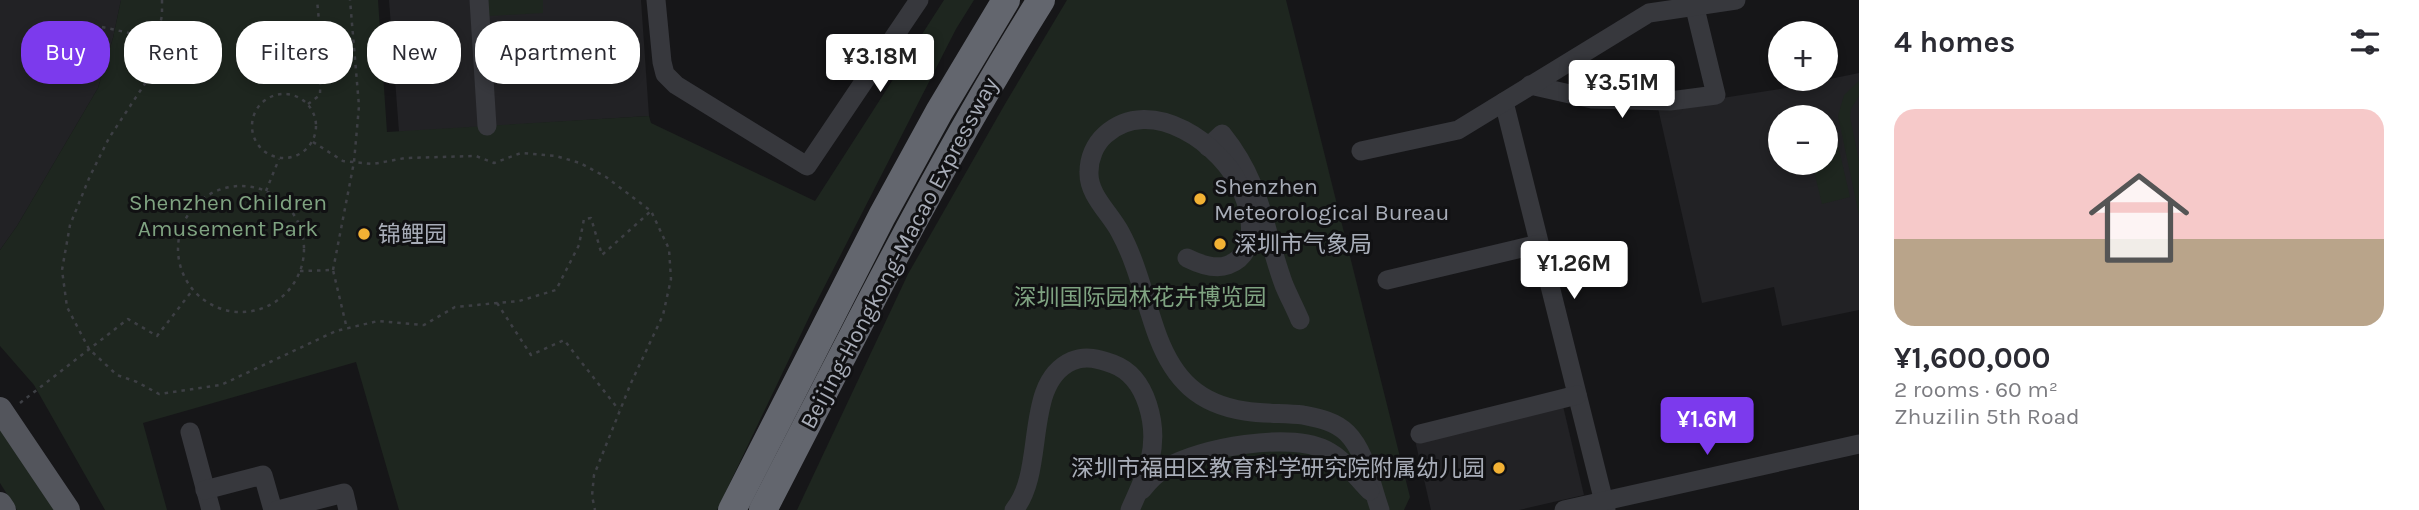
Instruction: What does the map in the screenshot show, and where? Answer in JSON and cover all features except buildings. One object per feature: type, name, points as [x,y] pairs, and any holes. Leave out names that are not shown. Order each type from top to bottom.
[{"type":"highway","name":"Beijing-Hongkong-Macao Expressway","points":[[732,510],[882,216],[1006,0]]},
{"type":"highway","name":"Beijing-Hongkong-Macao Expressway","points":[[763,510],[929,189],[998,68],[1041,0]]},
{"type":"main road","points":[[4,414],[68,510]]},
{"type":"main road","points":[[0,504],[4,510]]},
{"type":"street","points":[[479,0],[487,126]]},
{"type":"street","points":[[656,0],[665,74],[676,85],[807,166],[919,0]]},
{"type":"street","points":[[1361,151],[1458,130],[1647,6],[1736,0]]},
{"type":"street","points":[[1530,85],[1592,99],[1670,100],[1716,95],[1694,2]]},
{"type":"street","points":[[1503,102],[1605,505]]},
{"type":"street","points":[[1187,258],[1201,264],[1223,266],[1239,258],[1249,243],[1249,219],[1240,186],[1209,147],[1178,126],[1148,120],[1123,124],[1112,129],[1095,148],[1089,167],[1090,184],[1131,254],[1158,337],[1177,375],[1199,395],[1229,408],[1313,417],[1336,425],[1354,441],[1361,454],[1377,503]]},
{"type":"street","points":[[1209,147],[1222,134],[1244,165],[1254,187],[1284,285],[1300,320]]},
{"type":"street","points":[[1387,280],[1539,244]]},
{"type":"street","points":[[1014,510],[1029,481],[1034,462],[1038,415],[1048,384],[1058,370],[1085,357],[1117,365],[1130,374],[1142,390],[1157,447],[1162,455],[1167,458],[1186,459]]},
{"type":"street","points":[[1420,433],[1577,395]]},
{"type":"street","points":[[1131,507],[1150,458],[1151,425]]},
{"type":"street","points":[[190,432],[211,510]]},
{"type":"street","points":[[1131,507],[1153,477],[1165,468],[1186,459],[1234,447],[1276,443],[1310,445],[1334,456],[1377,503]]},
{"type":"street","points":[[1564,510],[1605,505],[1859,444]]},
{"type":"street","points":[[205,490],[263,475],[276,510],[344,493],[348,510]]},
{"type":"path","points":[[159,21],[162,0]]},
{"type":"path","points":[[308,104],[320,95],[321,42],[317,0]]},
{"type":"path","points":[[347,329],[333,270],[354,162],[359,106],[350,0]]},
{"type":"path","points":[[145,84],[110,138],[90,176],[70,225],[62,270],[66,307],[89,349],[117,375],[159,394],[221,385],[335,331],[378,321],[424,325],[455,307],[519,301],[556,290],[579,245],[583,219],[591,218],[602,255],[651,211]]},
{"type":"path","points":[[284,94],[297,96],[308,104],[315,115],[317,129],[313,142],[304,152],[292,158],[279,158],[266,153],[257,144],[252,131],[253,117],[260,105],[270,97],[284,94]]},
{"type":"path","points":[[313,142],[343,161],[373,164],[405,158],[476,156],[494,163],[521,153],[556,156],[580,163],[606,177],[651,211],[669,248],[671,279],[663,315],[594,475],[594,510]]},
{"type":"path","points":[[266,191],[279,158]]},
{"type":"path","points":[[248,186],[266,191],[282,202],[294,216],[302,233],[304,252],[300,271],[291,288],[278,301],[243,313],[224,311],[207,303],[192,290],[182,274],[178,256],[179,237],[185,219],[196,204],[211,193],[229,187],[248,186]]},
{"type":"path","points":[[300,271],[333,270]]},
{"type":"path","points":[[4,414],[128,319],[157,336],[192,290]]},
{"type":"path","points":[[497,303],[531,355],[564,340],[620,411]]},
{"type":"shaded area","points":[[0,0],[121,0],[110,48],[110,21],[21,21],[21,84],[99,84],[17,226],[0,250]]},
{"type":"shaded area","points":[[389,0],[641,0],[649,116],[399,132],[395,84],[461,84],[461,21],[391,21]]},
{"type":"shaded area","points":[[1859,73],[1859,310],[1782,326],[1774,287],[1702,303],[1658,108],[1768,91],[1838,91],[1838,77]]},
{"type":"shaded area","name":"深圳市福田区教育科学研究院附属幼儿园","points":[[1563,406],[1584,495],[1519,510],[1431,510],[1415,440]]},
{"type":"green space","name":"Shenzhen Children Amusement Park","points":[[121,0],[378,0],[379,21],[367,21],[367,84],[384,84],[387,132],[649,116],[651,123],[815,201],[944,0],[974,0],[956,29],[813,309],[717,510],[399,510],[356,362],[143,423],[167,510],[105,510],[34,385],[0,346],[0,250],[17,226],[99,84],[110,84],[110,48]]},
{"type":"green space","points":[[488,0],[543,0],[543,13],[489,16]]},
{"type":"green space","name":"深圳国际园林花卉博览园","points":[[1067,0],[1286,0],[1410,497],[1404,510],[797,510],[908,274]]},
{"type":"green space","points":[[1859,81],[1859,96],[1851,109],[1850,117],[1859,161],[1859,215],[1838,116],[1844,95]]},
{"type":"green space","points":[[1838,145],[1850,197],[1822,204],[1815,175],[1838,175]]},
{"type":"green space","points":[[0,420],[60,510],[17,510],[0,483]]},
{"type":"place","name":"Shenzhen Meteorological Bureau","points":[[1200,199]]},
{"type":"place","name":"锦鲤园","points":[[364,234]]},
{"type":"place","name":"深圳市气象局","points":[[1220,244]]},
{"type":"place","name":"深圳市福田区教育科学研究院附属幼儿园","points":[[1499,468]]}]
